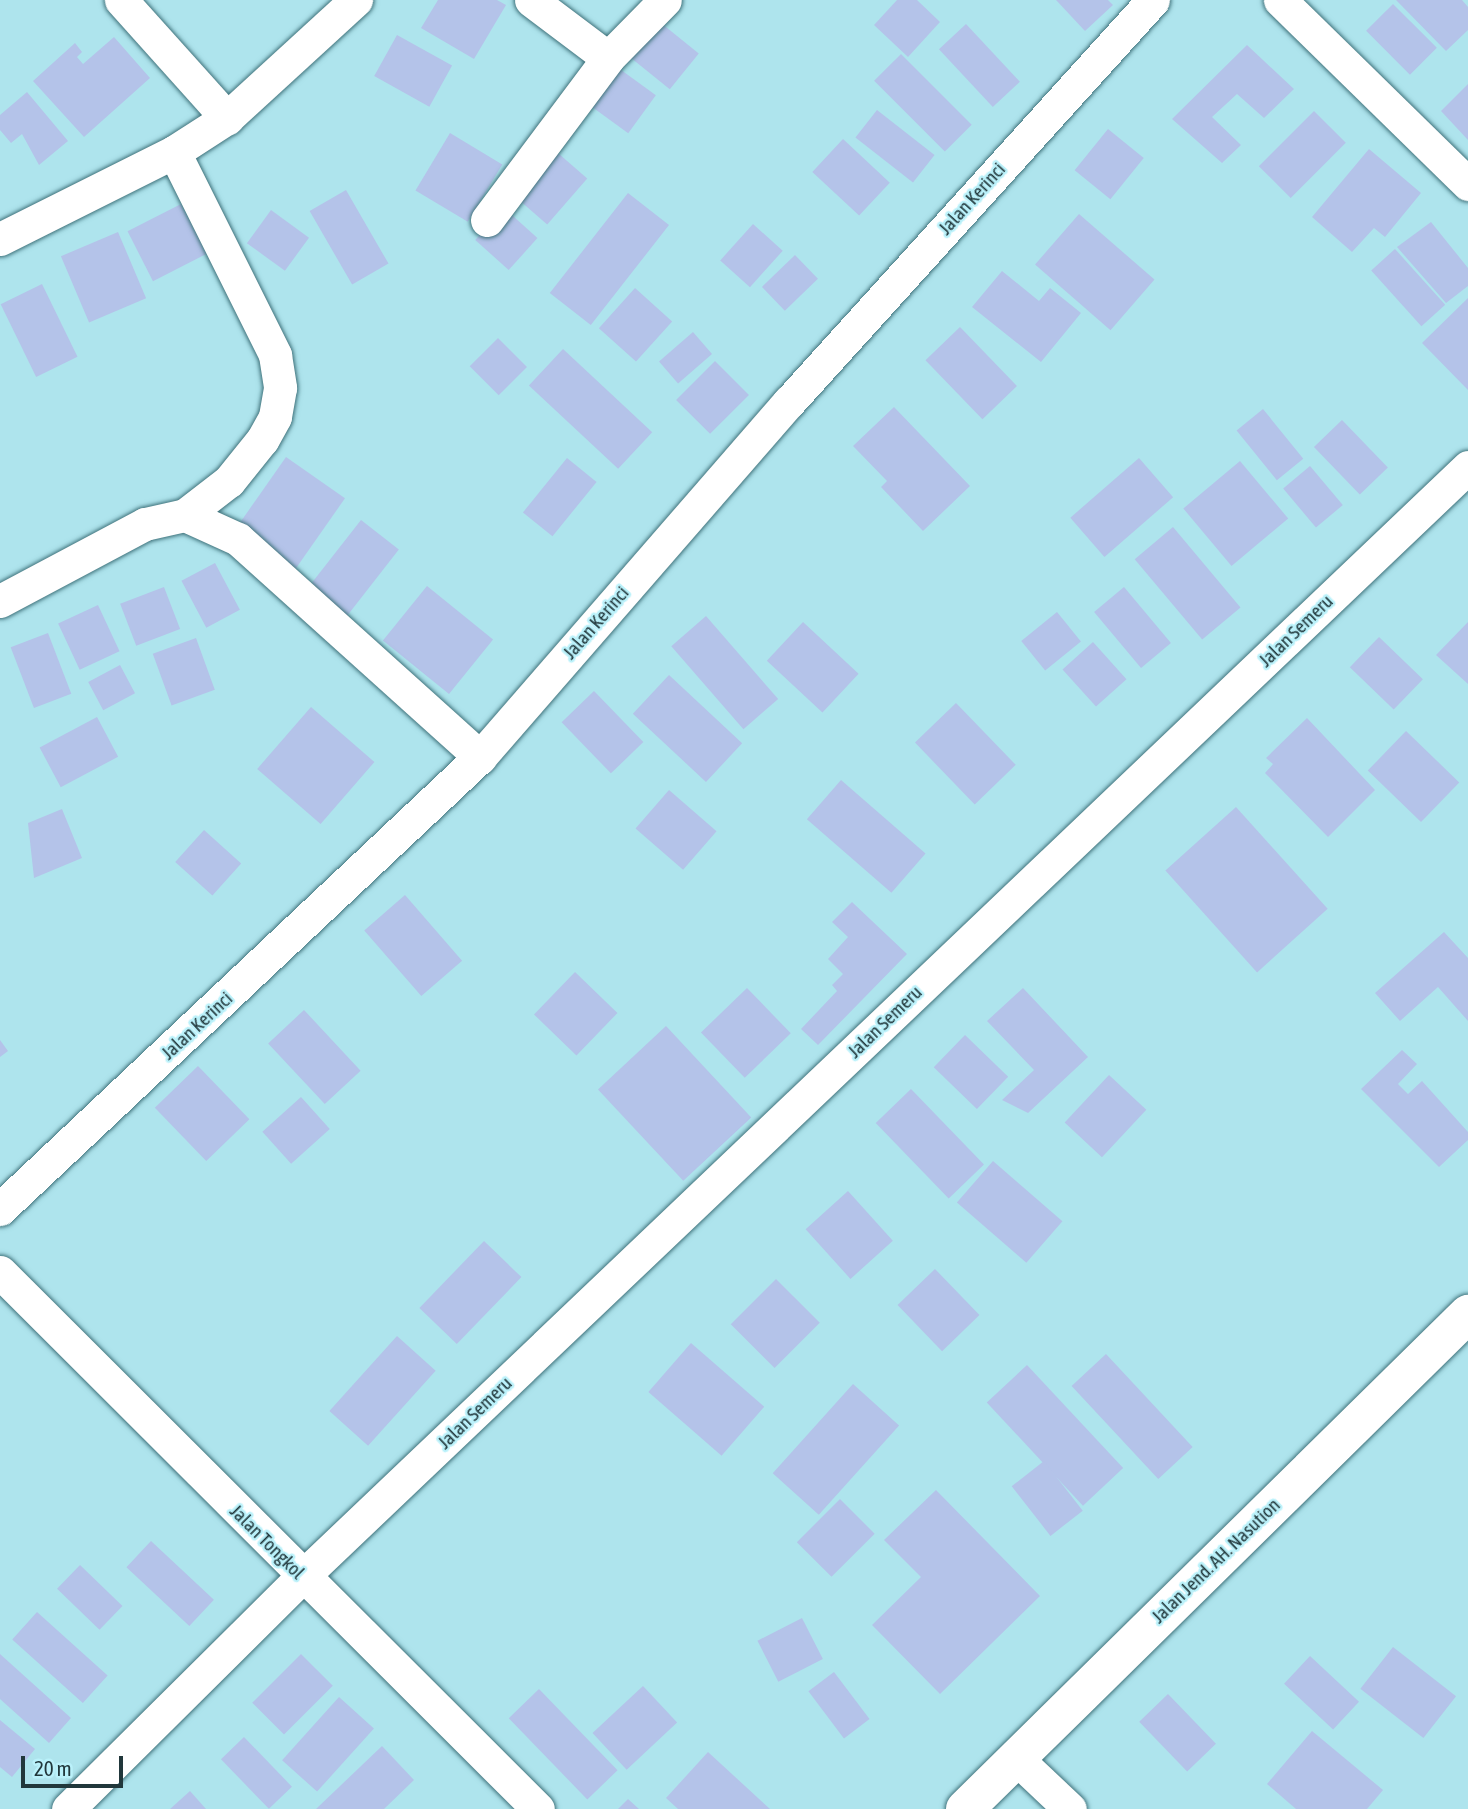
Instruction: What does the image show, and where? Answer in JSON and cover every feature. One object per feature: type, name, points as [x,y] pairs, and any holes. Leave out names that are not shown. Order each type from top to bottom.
[{"type":"highway","name":"Jalan Jend. AH. Nasution","points":[[965,1809],[1468,1314]]},
{"type":"street","points":[[121,0],[227,118]]},
{"type":"street","points":[[0,239],[174,152],[227,118],[356,0]]},
{"type":"street","points":[[531,0],[608,58]]},
{"type":"street","points":[[487,220],[608,58],[665,0]]},
{"type":"street","name":"Jalan Kerinci","points":[[0,1209],[480,757],[789,402],[1153,0]]},
{"type":"street","points":[[1280,0],[1468,184]]},
{"type":"street","points":[[0,601],[145,524],[185,515],[229,481],[262,440],[275,417],[280,388],[275,355],[174,152]]},
{"type":"street","name":"Jalan Semeru","points":[[68,1809],[302,1577],[1468,467]]},
{"type":"street","points":[[185,515],[238,539],[480,757]]},
{"type":"street","name":"Jalan Tongkol","points":[[0,1272],[302,1577],[538,1809]]},
{"type":"street","points":[[1016,1758],[1070,1809]]},
{"type":"building","points":[[438,0],[497,0],[506,5],[474,59],[421,28]]},
{"type":"building","points":[[897,0],[917,0],[940,22],[908,57],[874,25]]},
{"type":"building","points":[[1056,0],[1108,0],[1113,5],[1085,31]]},
{"type":"building","points":[[1396,0],[1462,0],[1468,7],[1468,30],[1446,51]]},
{"type":"building","points":[[1393,4],[1437,48],[1410,75],[1366,31]]},
{"type":"building","points":[[656,19],[699,54],[670,89],[627,55]]},
{"type":"building","points":[[966,24],[1020,82],[993,107],[939,49]]},
{"type":"building","points":[[397,35],[452,66],[429,107],[374,76]]},
{"type":"building","points":[[114,37],[150,78],[84,137],[33,81],[75,43],[82,52],[77,57],[83,64]]},
{"type":"building","points":[[1247,45],[1294,89],[1264,118],[1237,94],[1212,117],[1241,145],[1222,163],[1172,119]]},
{"type":"building","points":[[901,54],[972,125],[945,152],[874,81]]},
{"type":"building","points":[[617,67],[656,95],[628,133],[589,105]]},
{"type":"building","points":[[1468,84],[1468,140],[1441,111]]},
{"type":"building","points":[[27,92],[68,141],[39,165],[22,134],[11,143],[0,130],[0,115]]},
{"type":"building","points":[[877,110],[935,155],[913,183],[855,138]]},
{"type":"building","points":[[1314,111],[1346,143],[1291,198],[1259,166]]},
{"type":"building","points":[[1108,129],[1144,158],[1110,199],[1075,170]]},
{"type":"building","points":[[450,133],[502,164],[468,222],[415,190]]},
{"type":"building","points":[[843,139],[890,183],[859,216],[812,172]]},
{"type":"building","points":[[551,147],[587,178],[547,225],[511,193]]},
{"type":"building","points":[[1369,149],[1421,193],[1385,237],[1374,228],[1352,252],[1312,217]]},
{"type":"building","points":[[346,190],[388,264],[352,285],[310,211]]},
{"type":"building","points":[[628,193],[669,225],[591,325],[550,293]]},
{"type":"building","points":[[181,204],[206,254],[153,281],[128,231]]},
{"type":"building","points":[[504,208],[537,238],[509,270],[475,240]]},
{"type":"building","points":[[271,210],[309,238],[285,271],[247,243]]},
{"type":"building","points":[[1079,214],[1154,280],[1111,330],[1035,265]]},
{"type":"building","points":[[1431,222],[1468,268],[1468,286],[1446,303],[1397,247]]},
{"type":"building","points":[[753,224],[783,251],[750,287],[720,260]]},
{"type":"building","points":[[118,232],[146,298],[89,323],[61,256]]},
{"type":"building","points":[[1395,249],[1445,305],[1421,326],[1371,270]]},
{"type":"building","points":[[795,255],[818,279],[785,311],[762,287]]},
{"type":"building","points":[[1002,271],[1039,301],[1050,288],[1081,313],[1041,362],[972,307]]},
{"type":"building","points":[[42,284],[78,357],[36,377],[1,304]]},
{"type":"building","points":[[635,288],[672,321],[636,362],[599,328]]},
{"type":"building","points":[[1468,298],[1468,390],[1422,343]]},
{"type":"building","points":[[960,327],[1017,386],[982,419],[925,360]]},
{"type":"building","points":[[693,332],[712,354],[678,383],[659,362]]},
{"type":"building","points":[[498,338],[527,367],[499,395],[470,366]]},
{"type":"building","points":[[563,349],[652,432],[618,469],[529,386]]},
{"type":"building","points":[[715,361],[749,395],[710,434],[676,400]]},
{"type":"building","points":[[894,407],[970,486],[923,531],[881,487],[887,481],[853,446]]},
{"type":"building","points":[[1263,409],[1303,459],[1277,480],[1237,430]]},
{"type":"building","points":[[1342,420],[1388,467],[1360,495],[1314,447]]},
{"type":"building","points":[[286,457],[345,498],[293,572],[234,531]]},
{"type":"building","points":[[567,458],[597,482],[552,536],[523,512]]},
{"type":"building","points":[[1139,458],[1173,497],[1104,557],[1070,518]]},
{"type":"building","points":[[1240,461],[1288,518],[1232,566],[1183,509]]},
{"type":"building","points":[[1310,466],[1343,505],[1316,528],[1283,488]]},
{"type":"building","points":[[361,520],[399,550],[345,619],[307,589]]},
{"type":"building","points":[[1173,527],[1240,607],[1202,640],[1135,559]]},
{"type":"building","points":[[215,563],[240,610],[206,628],[181,581]]},
{"type":"building","points":[[427,586],[493,639],[449,694],[383,640]]},
{"type":"building","points":[[164,587],[180,629],[136,646],[120,604]]},
{"type":"building","points":[[1124,587],[1171,643],[1141,668],[1094,612]]},
{"type":"building","points":[[98,605],[120,651],[80,670],[58,624]]},
{"type":"building","points":[[1057,612],[1081,642],[1045,670],[1021,641]]},
{"type":"building","points":[[706,616],[778,699],[743,729],[671,646]]},
{"type":"building","points":[[803,622],[859,674],[822,713],[767,661]]},
{"type":"building","points":[[1468,622],[1468,684],[1436,655]]},
{"type":"building","points":[[48,633],[71,694],[34,708],[11,647]]},
{"type":"building","points":[[1379,637],[1423,679],[1394,710],[1350,667]]},
{"type":"building","points":[[196,638],[215,690],[172,705],[153,654]]},
{"type":"building","points":[[1093,642],[1126,679],[1096,707],[1063,669]]},
{"type":"building","points":[[120,665],[135,693],[103,710],[88,682]]},
{"type":"building","points":[[669,675],[742,743],[706,782],[633,714]]},
{"type":"building","points":[[594,691],[643,742],[611,773],[562,722]]},
{"type":"building","points":[[956,703],[1016,765],[975,804],[915,743]]},
{"type":"building","points":[[311,707],[374,762],[321,824],[257,769]]},
{"type":"building","points":[[97,717],[118,757],[61,787],[40,748]]},
{"type":"building","points":[[1307,718],[1375,790],[1328,837],[1265,773],[1273,764],[1266,758]]},
{"type":"building","points":[[1406,731],[1459,782],[1421,822],[1368,771]]},
{"type":"building","points":[[841,780],[926,853],[891,893],[807,819]]},
{"type":"building","points":[[669,790],[717,831],[683,870],[636,828]]},
{"type":"building","points":[[1236,807],[1328,909],[1257,972],[1165,871]]},
{"type":"building","points":[[62,809],[82,858],[34,878],[28,823]]},
{"type":"building","points":[[204,830],[241,863],[212,895],[175,862]]},
{"type":"building","points":[[405,895],[462,961],[421,996],[364,930]]},
{"type":"building","points":[[852,902],[907,954],[818,1045],[801,1029],[837,991],[832,985],[843,974],[828,959],[848,937],[832,922]]},
{"type":"building","points":[[1444,932],[1468,958],[1468,1021],[1438,987],[1400,1021],[1375,993]]},
{"type":"building","points":[[575,972],[617,1013],[576,1055],[534,1014]]},
{"type":"building","points":[[747,988],[791,1033],[745,1078],[701,1032]]},
{"type":"building","points":[[1023,988],[1088,1057],[1028,1113],[1002,1100],[1034,1070],[987,1021]]},
{"type":"building","points":[[304,1010],[361,1071],[325,1104],[268,1043]]},
{"type":"building","points":[[666,1026],[751,1117],[683,1181],[598,1089]]},
{"type":"building","points":[[965,1035],[1008,1077],[977,1109],[934,1067]]},
{"type":"building","points":[[0,1040],[8,1051],[0,1057]]},
{"type":"building","points":[[1402,1050],[1417,1064],[1398,1084],[1408,1094],[1422,1081],[1468,1132],[1468,1140],[1439,1167],[1361,1089]]},
{"type":"building","points":[[198,1066],[249,1119],[206,1161],[155,1108]]},
{"type":"building","points":[[1109,1075],[1146,1110],[1102,1157],[1065,1123]]},
{"type":"building","points":[[911,1089],[984,1165],[949,1199],[876,1123]]},
{"type":"building","points":[[301,1097],[330,1129],[291,1164],[262,1132]]},
{"type":"building","points":[[993,1161],[1062,1221],[1026,1263],[957,1203]]},
{"type":"building","points":[[848,1191],[893,1241],[850,1279],[806,1229]]},
{"type":"building","points":[[484,1241],[521,1277],[457,1344],[419,1308]]},
{"type":"building","points":[[935,1269],[979,1315],[942,1351],[898,1305]]},
{"type":"building","points":[[776,1279],[820,1323],[775,1368],[731,1324]]},
{"type":"building","points":[[397,1336],[436,1371],[368,1446],[329,1411]]},
{"type":"building","points":[[691,1343],[764,1407],[722,1456],[648,1392]]},
{"type":"building","points":[[1106,1354],[1193,1447],[1158,1479],[1072,1386]]},
{"type":"building","points":[[1027,1365],[1123,1468],[1083,1506],[987,1403]]},
{"type":"building","points":[[853,1384],[899,1425],[819,1515],[773,1473]]},
{"type":"building","points":[[1044,1461],[1083,1511],[1050,1536],[1012,1486]]},
{"type":"building","points":[[936,1490],[1040,1596],[940,1694],[872,1625],[921,1577],[884,1540]]},
{"type":"building","points":[[840,1499],[875,1534],[832,1577],[797,1542]]},
{"type":"building","points":[[151,1541],[214,1600],[189,1626],[126,1567]]},
{"type":"building","points":[[80,1565],[122,1606],[100,1630],[57,1589]]},
{"type":"building","points":[[37,1612],[108,1676],[83,1703],[12,1639]]},
{"type":"building","points":[[802,1618],[823,1659],[778,1682],[757,1641]]},
{"type":"building","points":[[1393,1647],[1456,1696],[1423,1738],[1360,1689]]},
{"type":"building","points":[[0,1654],[71,1718],[49,1743],[0,1699]]},
{"type":"building","points":[[301,1654],[333,1686],[284,1735],[252,1703]]},
{"type":"building","points":[[1310,1656],[1359,1702],[1333,1729],[1284,1684]]},
{"type":"building","points":[[834,1672],[870,1719],[844,1738],[808,1691]]},
{"type":"building","points":[[643,1686],[677,1723],[627,1770],[593,1733]]},
{"type":"building","points":[[539,1689],[617,1770],[587,1799],[509,1718]]},
{"type":"building","points":[[1168,1694],[1216,1744],[1187,1771],[1139,1722]]},
{"type":"building","points":[[339,1697],[374,1728],[317,1792],[282,1760]]},
{"type":"building","points":[[0,1720],[35,1749],[12,1777],[0,1767]]},
{"type":"building","points":[[1312,1731],[1383,1790],[1367,1809],[1296,1809],[1267,1784]]},
{"type":"building","points":[[244,1737],[292,1787],[269,1809],[221,1759]]},
{"type":"building","points":[[382,1746],[414,1780],[384,1809],[316,1809]]},
{"type":"building","points":[[708,1752],[770,1809],[678,1809],[666,1798]]},
{"type":"building","points":[[190,1791],[206,1809],[170,1809]]},
{"type":"building","points":[[628,1799],[639,1809],[618,1809]]}]
